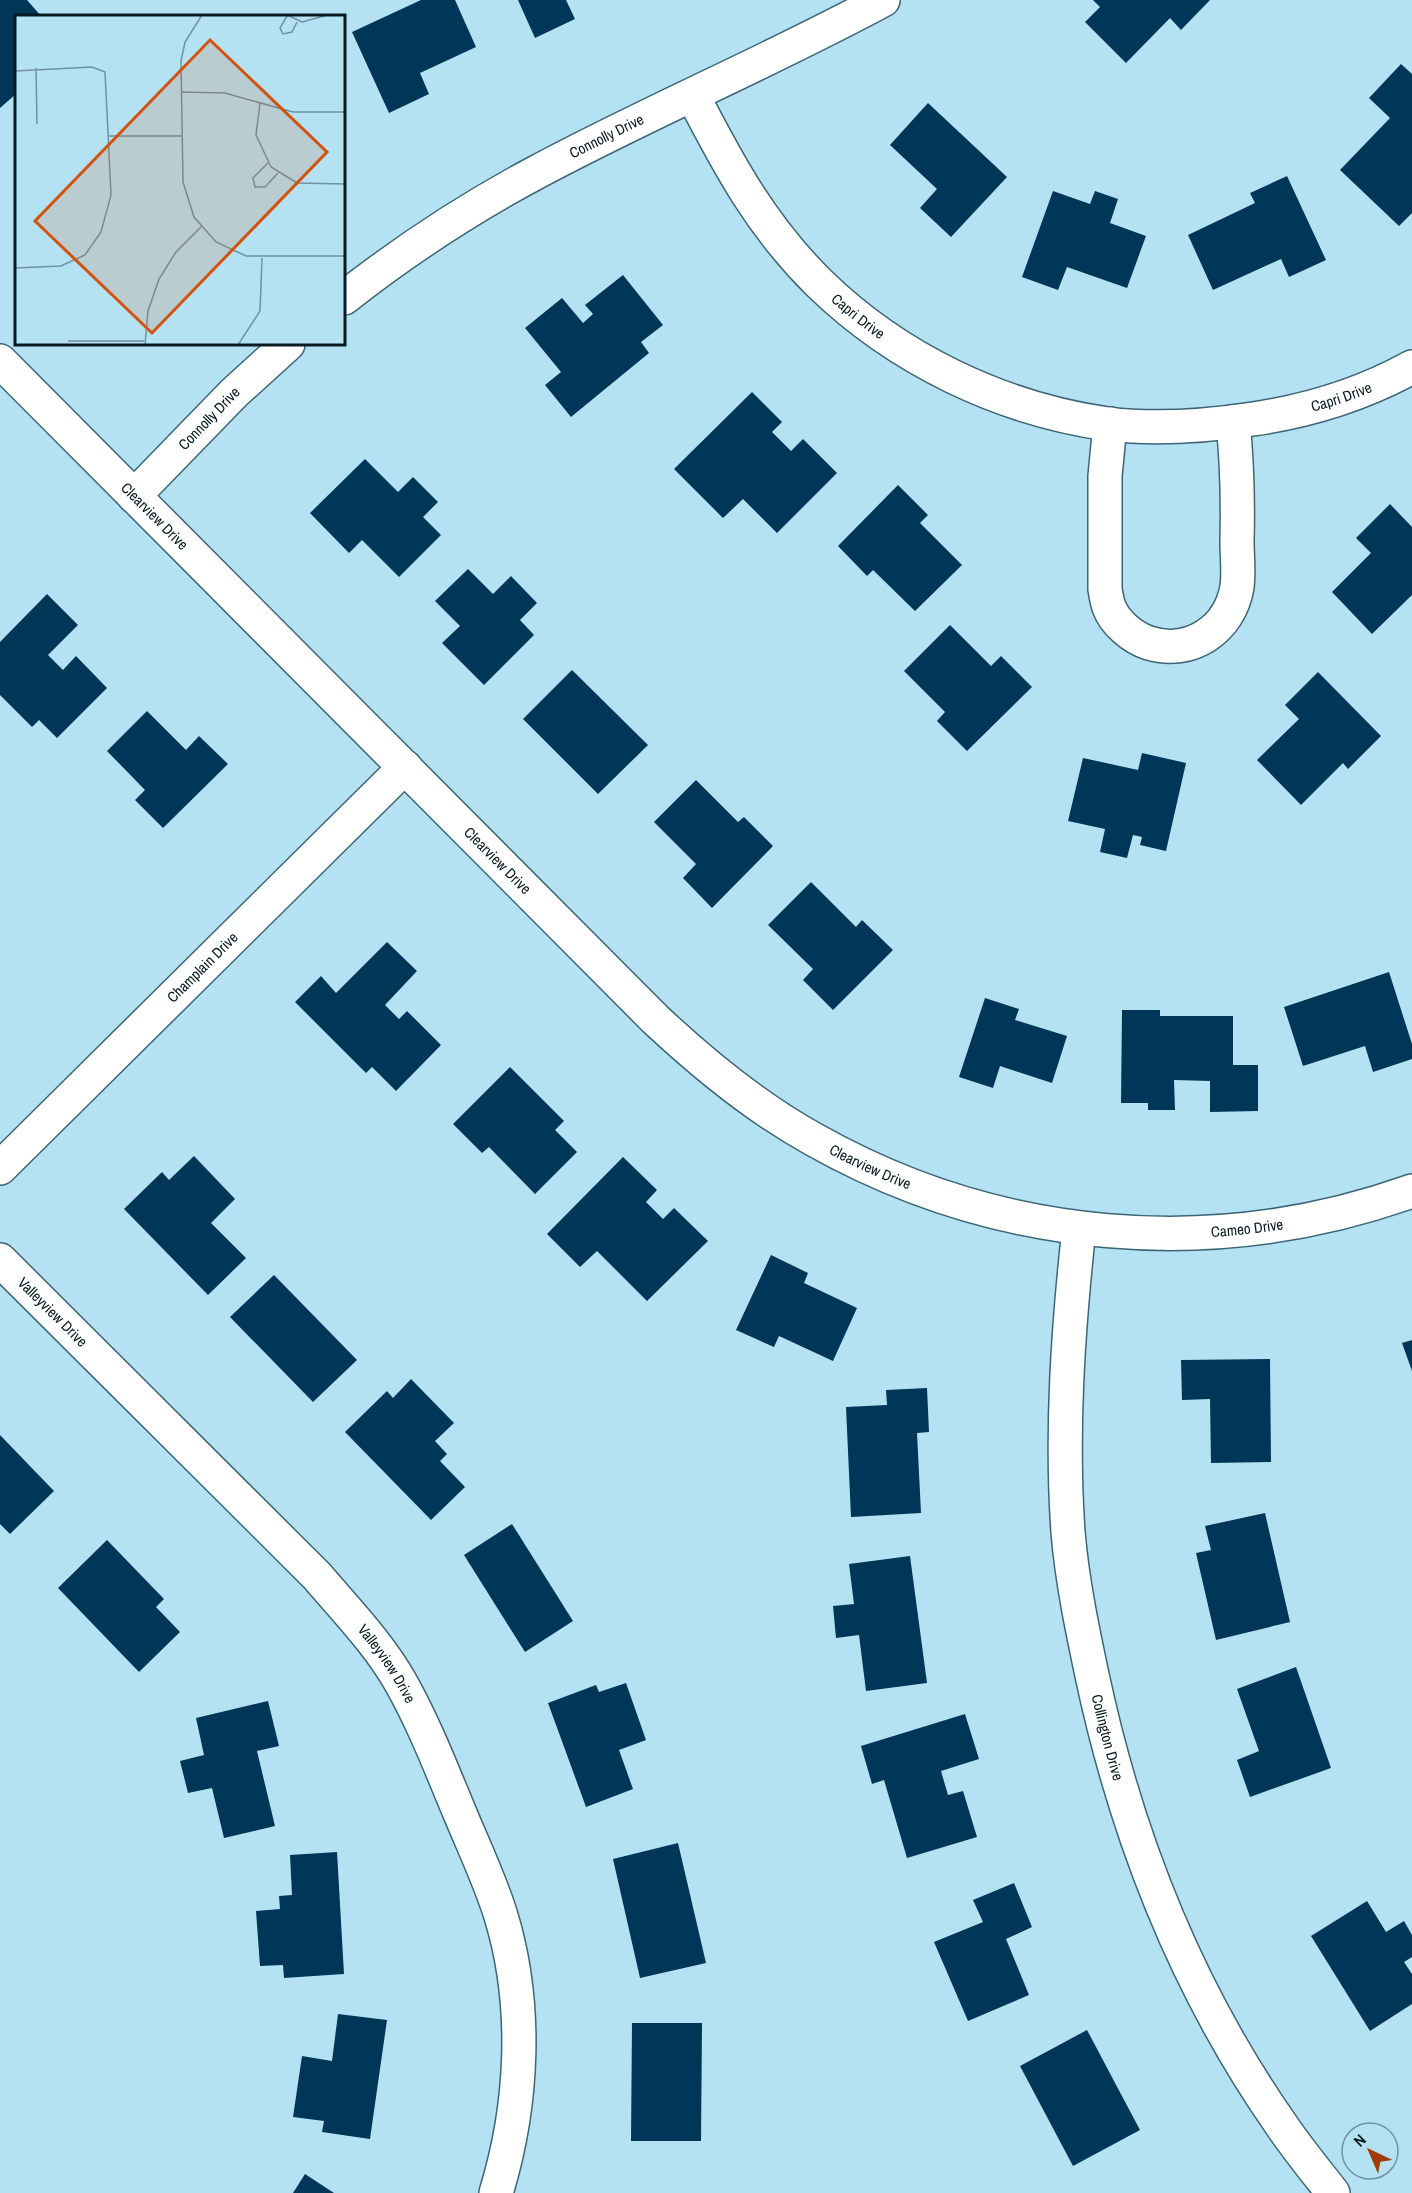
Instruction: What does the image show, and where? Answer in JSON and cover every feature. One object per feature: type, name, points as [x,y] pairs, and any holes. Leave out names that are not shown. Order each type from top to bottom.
[{"type":"street","name":"Connolly Drive","points":[[345,297],[416,245],[490,199],[612,133],[693,96],[883,0]]},
{"type":"street","name":"Capri Drive","points":[[693,96],[750,201],[782,243],[819,283],[861,320],[916,356],[954,377],[1005,399],[1062,416],[1110,424],[1189,426],[1233,422],[1311,408],[1360,392],[1412,368]]},
{"type":"street","name":"Connolly Drive","points":[[134,496],[234,393],[287,345]]},
{"type":"street","name":"Clearview Drive","points":[[0,361],[690,1052],[769,1112],[812,1139],[864,1166],[970,1207],[1025,1220],[1079,1229]]},
{"type":"street","points":[[1110,424],[1105,476],[1105,589],[1109,608],[1134,636],[1150,643],[1170,646],[1187,645],[1204,638],[1215,630],[1231,608],[1237,586],[1238,474],[1233,422]]},
{"type":"street","name":"Champlain Drive","points":[[0,1168],[405,767]]},
{"type":"street","name":"Cameo Drive","points":[[1079,1229],[1195,1234],[1258,1228],[1344,1212],[1412,1191]]},
{"type":"street","name":"Collington Drive","points":[[1079,1229],[1067,1378],[1065,1467],[1068,1534],[1084,1639],[1112,1759],[1143,1860],[1175,1937],[1199,1986],[1223,2032],[1280,2123],[1333,2193]]},
{"type":"street","name":"Valleyview Drive","points":[[0,1260],[317,1576],[361,1626],[400,1681],[432,1745],[482,1866],[501,1916],[512,1967],[518,2020],[516,2104],[496,2193]]},
{"type":"building","points":[[0,0],[27,0],[40,15],[15,15],[15,95],[0,108]]},
{"type":"building","points":[[421,0],[455,0],[476,47],[420,73],[429,94],[389,113],[352,32]]},
{"type":"building","points":[[518,0],[566,0],[575,19],[535,38]]},
{"type":"building","points":[[1093,0],[1210,0],[1181,30],[1170,18],[1126,63],[1085,22],[1100,7]]},
{"type":"building","points":[[1401,64],[1412,74],[1412,213],[1399,226],[1340,170],[1390,118],[1369,98]]},
{"type":"building","points":[[928,103],[1007,177],[951,237],[920,208],[937,189],[890,145]]},
{"type":"building","points":[[1287,176],[1326,260],[1289,277],[1281,259],[1213,290],[1188,235],[1255,203],[1250,193]]},
{"type":"building","points":[[1053,191],[1090,204],[1095,191],[1118,199],[1110,223],[1146,236],[1127,288],[1067,267],[1058,290],[1022,277]]},
{"type":"building","points":[[623,275],[663,325],[641,342],[649,353],[571,417],[545,385],[561,372],[525,328],[562,298],[583,323],[593,314],[585,305]]},
{"type":"building","points":[[752,392],[782,422],[772,432],[791,451],[803,439],[837,473],[777,533],[743,499],[723,518],[674,469]]},
{"type":"building","points":[[365,459],[398,492],[413,477],[438,502],[423,517],[441,535],[399,577],[362,540],[349,553],[310,513]]},
{"type":"building","points":[[898,485],[928,515],[920,523],[962,565],[915,611],[873,570],[867,576],[838,546]]},
{"type":"building","points":[[1390,504],[1412,527],[1412,595],[1372,634],[1332,592],[1371,553],[1356,538]]},
{"type":"building","points":[[468,569],[493,594],[511,576],[537,603],[520,620],[534,635],[484,685],[442,643],[460,626],[435,601]]},
{"type":"building","points":[[47,594],[78,625],[48,655],[63,670],[76,656],[107,688],[57,738],[39,720],[32,727],[0,695],[0,642]]},
{"type":"building","points":[[950,625],[991,666],[1001,656],[1032,687],[967,751],[937,721],[945,712],[904,671]]},
{"type":"building","points":[[572,670],[648,745],[598,794],[523,719]]},
{"type":"building","points":[[1318,672],[1381,736],[1348,769],[1343,763],[1301,805],[1257,760],[1299,719],[1285,705]]},
{"type":"building","points":[[147,711],[186,750],[199,736],[228,764],[163,828],[135,800],[145,790],[107,751]]},
{"type":"building","points":[[1142,753],[1186,763],[1166,851],[1140,845],[1142,837],[1133,835],[1127,858],[1100,852],[1105,829],[1068,821],[1083,758],[1138,770]]},
{"type":"building","points":[[696,780],[738,822],[744,817],[773,846],[712,908],[683,878],[696,864],[654,822]]},
{"type":"building","points":[[811,882],[856,927],[862,920],[893,950],[833,1010],[803,980],[813,969],[768,925]]},
{"type":"building","points":[[387,942],[417,971],[385,1005],[399,1019],[407,1011],[441,1045],[396,1091],[372,1067],[366,1073],[295,1002],[321,976],[336,993]]},
{"type":"building","points":[[1389,972],[1412,1044],[1412,1059],[1373,1072],[1365,1046],[1303,1066],[1284,1007]]},
{"type":"building","points":[[985,998],[1019,1009],[1015,1020],[1067,1036],[1052,1083],[1000,1066],[993,1088],[959,1077]]},
{"type":"building","points":[[1122,1010],[1160,1010],[1160,1016],[1233,1016],[1233,1065],[1258,1065],[1258,1111],[1210,1112],[1210,1081],[1174,1080],[1175,1110],[1148,1110],[1148,1103],[1121,1103]]},
{"type":"building","points":[[510,1067],[564,1121],[555,1130],[577,1152],[535,1194],[489,1147],[482,1153],[453,1124]]},
{"type":"building","points":[[194,1156],[235,1199],[211,1223],[246,1258],[208,1295],[124,1209],[162,1172],[169,1180]]},
{"type":"building","points":[[623,1157],[657,1190],[646,1202],[663,1219],[674,1208],[708,1241],[647,1301],[597,1251],[580,1267],[547,1234]]},
{"type":"building","points":[[771,1255],[808,1273],[804,1283],[857,1308],[833,1361],[779,1336],[774,1347],[736,1330]]},
{"type":"building","points":[[274,1275],[357,1360],[313,1402],[230,1317]]},
{"type":"building","points":[[1412,1340],[1412,1371],[1402,1343]]},
{"type":"building","points":[[1270,1359],[1271,1462],[1211,1463],[1210,1399],[1182,1400],[1181,1360]]},
{"type":"building","points":[[411,1379],[454,1423],[435,1441],[447,1454],[440,1461],[465,1487],[431,1520],[345,1432],[387,1391],[393,1398]]},
{"type":"building","points":[[927,1388],[929,1432],[917,1433],[921,1513],[851,1517],[846,1407],[887,1405],[886,1390]]},
{"type":"building","points":[[0,1435],[54,1491],[10,1534],[0,1524]]},
{"type":"building","points":[[1265,1513],[1290,1622],[1216,1640],[1196,1553],[1211,1550],[1205,1526]]},
{"type":"building","points":[[512,1524],[573,1621],[525,1652],[464,1555]]},
{"type":"building","points":[[107,1540],[164,1599],[156,1607],[180,1632],[139,1672],[58,1588]]},
{"type":"building","points":[[910,1556],[927,1683],[866,1691],[859,1635],[836,1638],[833,1606],[854,1604],[849,1564]]},
{"type":"building","points":[[1296,1667],[1331,1768],[1250,1797],[1237,1760],[1259,1751],[1237,1689]]},
{"type":"building","points":[[626,1683],[646,1740],[619,1750],[633,1789],[586,1807],[548,1703],[596,1685],[599,1692]]},
{"type":"building","points":[[268,1701],[279,1746],[257,1751],[275,1826],[224,1838],[212,1788],[188,1793],[180,1761],[204,1755],[196,1718]]},
{"type":"building","points":[[965,1714],[979,1759],[941,1771],[948,1795],[963,1791],[977,1837],[907,1858],[884,1780],[872,1784],[861,1746]]},
{"type":"building","points":[[678,1843],[706,1963],[640,1978],[613,1859]]},
{"type":"building","points":[[337,1852],[344,1974],[284,1978],[283,1965],[260,1966],[256,1911],[280,1909],[279,1896],[292,1895],[290,1855]]},
{"type":"building","points":[[1014,1883],[1032,1927],[1006,1939],[1029,1995],[968,2021],[934,1942],[983,1922],[973,1900]]},
{"type":"building","points":[[1367,1901],[1386,1932],[1404,1921],[1412,1935],[1412,1957],[1404,1962],[1412,1974],[1412,2004],[1370,2031],[1311,1936]]},
{"type":"building","points":[[338,2014],[387,2020],[370,2139],[322,2132],[324,2121],[293,2117],[302,2056],[332,2061]]},
{"type":"building","points":[[632,2023],[702,2023],[701,2141],[631,2141]]},
{"type":"building","points":[[1087,2030],[1140,2130],[1073,2166],[1020,2066]]},
{"type":"building","points":[[305,2174],[334,2193],[293,2193]]}]
